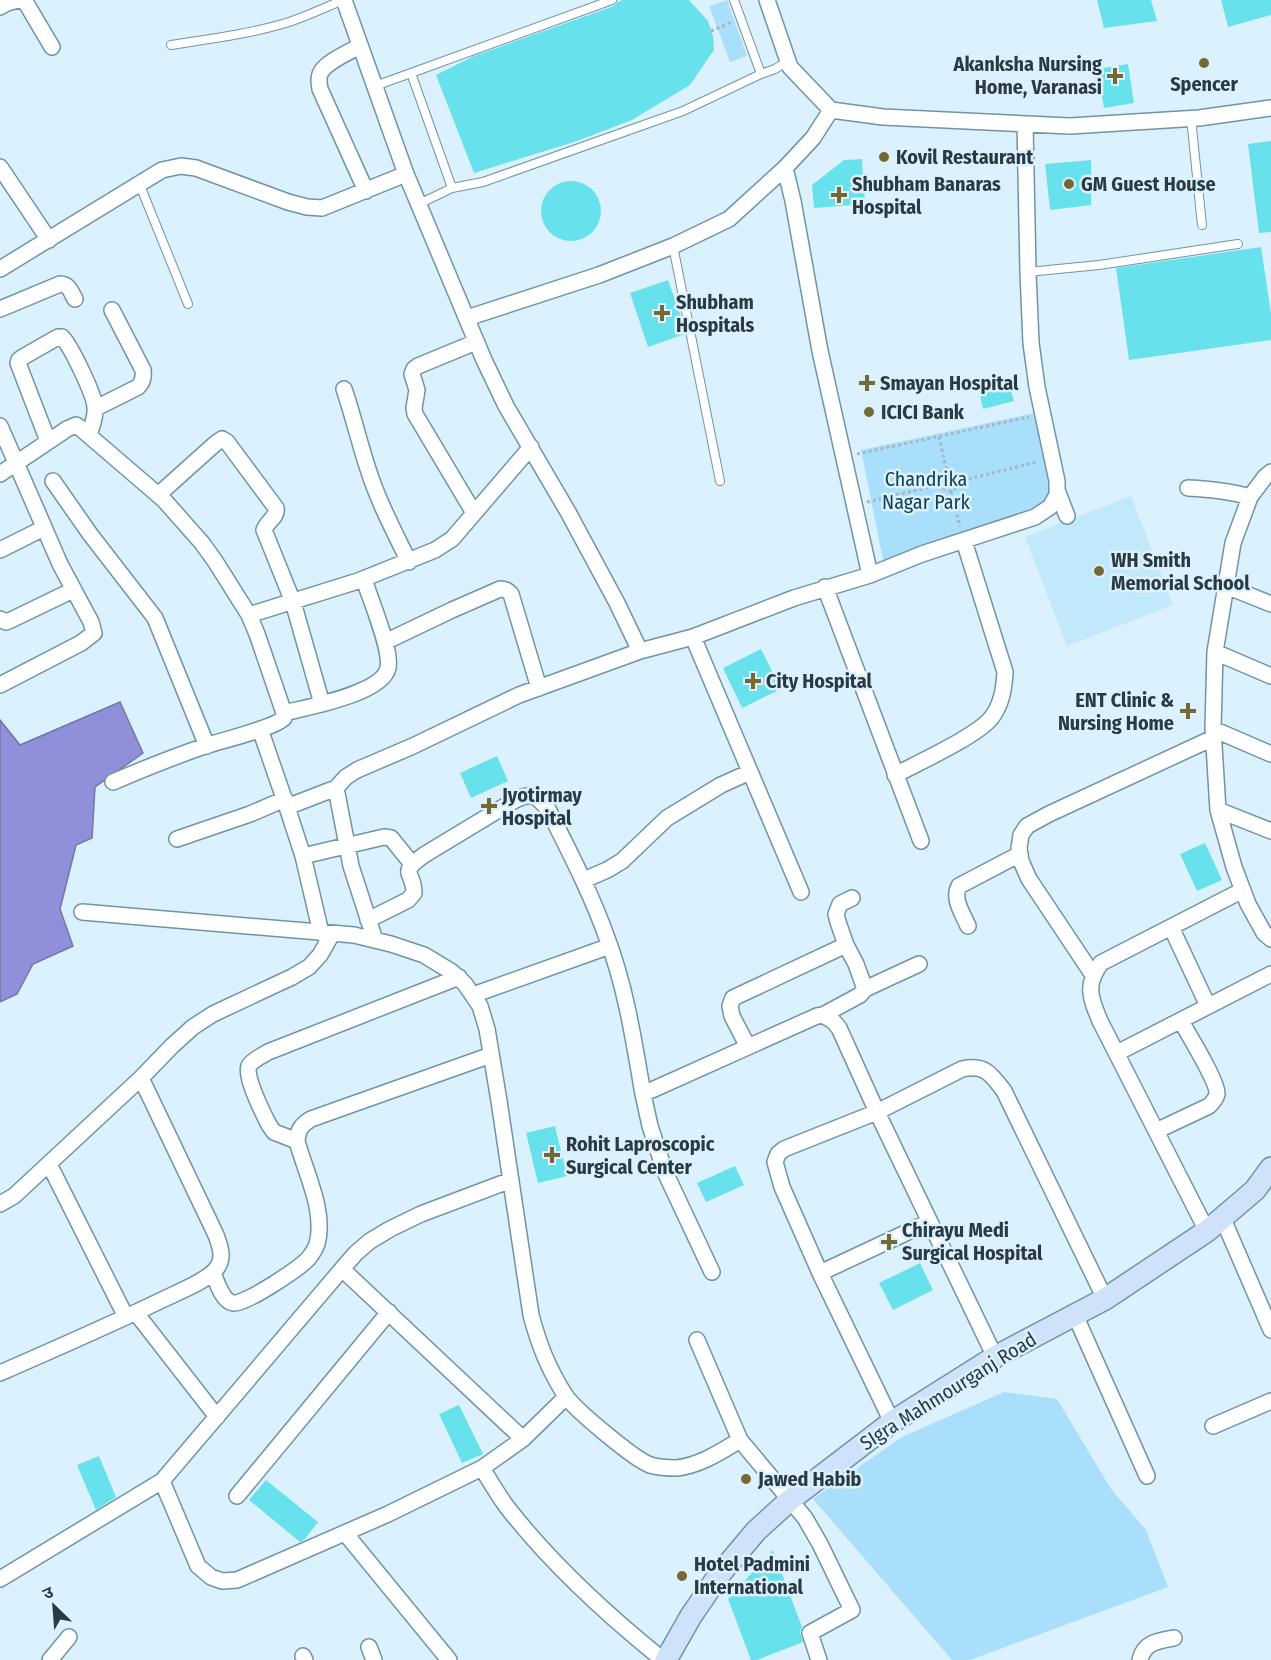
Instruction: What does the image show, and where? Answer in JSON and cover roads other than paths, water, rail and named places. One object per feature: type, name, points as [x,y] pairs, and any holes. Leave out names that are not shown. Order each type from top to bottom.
[{"type":"street","points":[[0,7],[20,0],[26,3],[52,47]]},
{"type":"street","points":[[343,0],[406,174],[476,342],[506,406],[590,551],[640,651]]},
{"type":"street","points":[[767,0],[790,68],[831,110],[884,117],[1070,126],[1191,118],[1271,108]]},
{"type":"street","points":[[360,46],[330,63],[321,71],[318,78],[320,89],[366,191]]},
{"type":"street","points":[[466,318],[599,275],[674,246],[729,219],[785,168],[813,138],[831,110]]},
{"type":"street","points":[[1025,124],[1031,343],[1057,490],[1067,516]]},
{"type":"street","points":[[0,269],[162,170],[181,166],[196,168],[288,202],[322,208],[406,174]]},
{"type":"street","points":[[0,167],[49,240]]},
{"type":"street","points":[[785,168],[820,351],[870,575]]},
{"type":"street","points":[[0,309],[64,284],[75,299]]},
{"type":"street","points":[[96,408],[138,387],[144,376],[112,310]]},
{"type":"street","points":[[48,441],[19,368],[19,360],[54,339],[62,337],[70,347],[96,408],[90,435]]},
{"type":"street","points":[[474,513],[415,414],[417,390],[412,374],[418,366],[476,342]]},
{"type":"street","points":[[344,389],[378,496],[409,562]]},
{"type":"street","points":[[0,474],[76,425],[158,495],[202,543],[231,585],[249,615],[257,634],[284,718],[260,729],[162,761],[113,782]]},
{"type":"street","points":[[0,426],[44,528],[94,628],[92,636],[81,644],[0,685]]},
{"type":"street","points":[[158,495],[216,443],[222,439],[225,440],[275,505],[277,512],[264,530],[293,602],[322,704]]},
{"type":"street","points":[[249,615],[364,579],[435,550],[452,539],[531,447]]},
{"type":"street","points":[[1271,472],[1251,496],[1233,543],[1215,652],[1213,733],[1218,810],[1234,867],[1248,904],[1264,933],[1271,939]]},
{"type":"street","points":[[53,481],[90,534],[155,618],[207,746]]},
{"type":"street","points":[[1188,488],[1251,496]]},
{"type":"street","points":[[177,839],[336,788],[346,777],[357,770],[519,695],[640,651],[693,637],[825,587],[870,575],[922,554],[1035,517],[1050,507],[1057,495],[1057,490]]},
{"type":"street","points":[[0,550],[44,528]]},
{"type":"street","points":[[895,775],[974,733],[991,719],[1000,704],[1005,672],[964,541]]},
{"type":"street","points":[[284,713],[353,695],[363,691],[386,673],[388,662],[385,642],[364,579]]},
{"type":"street","points":[[1226,586],[1271,604]]},
{"type":"street","points":[[825,587],[921,841]]},
{"type":"street","points":[[0,619],[6,622],[73,590]]},
{"type":"street","points":[[385,642],[490,593],[508,590],[539,688]]},
{"type":"street","points":[[693,637],[801,892]]},
{"type":"street","points":[[1215,652],[1271,676]]},
{"type":"street","points":[[0,1204],[14,1196],[193,1028],[213,1014],[292,977],[309,967],[320,955],[326,933],[286,803],[260,729]]},
{"type":"street","points":[[1093,975],[1029,879],[1021,861],[1019,848],[1021,835],[1027,826],[1213,733],[1271,754]]},
{"type":"street","points":[[584,880],[622,861],[674,813],[721,785],[750,772]]},
{"type":"street","points":[[336,788],[351,866],[375,940]]},
{"type":"street","points":[[368,920],[408,900],[414,893],[414,885],[408,870],[412,864],[515,800],[530,795],[540,799],[548,809],[584,880],[610,946],[626,1001],[650,1126],[665,1172],[712,1272]]},
{"type":"street","points":[[1218,810],[1271,831]]},
{"type":"street","points":[[303,856],[384,837],[391,838],[412,864]]},
{"type":"street","points":[[968,926],[956,898],[959,886],[1020,854]]},
{"type":"street","points":[[1243,891],[1101,963],[1093,975],[1090,991],[1094,1006],[1156,1131],[1215,1225],[1271,1330]]},
{"type":"street","points":[[852,898],[840,904],[836,914],[865,990]]},
{"type":"street","points":[[82,912],[354,935],[424,955],[459,977],[480,1006],[491,1054],[531,1315],[538,1343],[566,1397],[604,1433],[650,1465],[676,1468],[697,1463],[712,1458],[740,1440]]},
{"type":"street","points":[[1171,927],[1209,1006]]},
{"type":"street","points":[[748,1047],[732,1016],[730,1006],[733,998],[846,945]]},
{"type":"street","points":[[473,995],[610,946]]},
{"type":"street","points":[[644,1094],[823,1015],[865,990],[919,964]]},
{"type":"street","points":[[1117,1053],[1271,974]]},
{"type":"street","points":[[297,1141],[274,1132],[269,1125],[249,1079],[247,1070],[249,1064],[268,1052],[459,977]]},
{"type":"street","points":[[823,1015],[839,1028],[995,1357]]},
{"type":"street","points":[[1156,1131],[1209,1106],[1217,1094],[1181,1020]]},
{"type":"street","points":[[213,1273],[227,1300],[233,1303],[240,1302],[278,1280],[313,1253],[318,1239],[320,1219],[297,1141],[298,1131],[302,1124],[310,1119],[491,1054]]},
{"type":"street","points":[[892,1422],[820,1273],[780,1181],[775,1162],[777,1154],[784,1149],[877,1112],[962,1069],[974,1066],[986,1070],[1004,1091],[1105,1299]]},
{"type":"street","points":[[0,1373],[131,1315],[189,1287],[218,1268],[221,1252],[216,1235],[141,1078]]},
{"type":"street","points":[[49,1164],[131,1315],[217,1417]]},
{"type":"street","name":"SIgra Mahmourganj Road","points":[[664,1660],[719,1575],[756,1531],[790,1500],[892,1422],[995,1357],[1105,1299],[1215,1225],[1255,1190],[1271,1168]]},
{"type":"street","points":[[0,1579],[162,1481],[342,1269],[370,1241],[421,1214],[511,1180]]},
{"type":"street","points":[[820,1273],[929,1222]]},
{"type":"street","points":[[342,1269],[523,1439]]},
{"type":"street","points":[[237,1496],[389,1312]]},
{"type":"street","points":[[1075,1315],[1147,1476]]},
{"type":"street","points":[[697,1340],[740,1440],[805,1518],[852,1610],[810,1633],[819,1660]]},
{"type":"street","points":[[162,1481],[198,1566],[211,1577],[222,1581],[237,1580],[388,1514],[482,1468],[523,1439],[566,1397]]},
{"type":"street","points":[[1213,1426],[1271,1401]]},
{"type":"street","points":[[482,1468],[505,1505],[565,1574],[621,1626],[664,1660]]},
{"type":"street","points":[[345,1533],[449,1660]]},
{"type":"street","points":[[50,1660],[69,1638]]},
{"type":"street","points":[[1140,1660],[1142,1652],[1153,1642],[1174,1638]]},
{"type":"lane","points":[[171,45],[268,28],[343,0]]},
{"type":"lane","points":[[375,86],[612,0]]},
{"type":"lane","points":[[735,0],[761,74]]},
{"type":"lane","points":[[419,204],[452,188],[483,182],[683,111],[788,61]]},
{"type":"lane","points":[[411,72],[452,188]]},
{"type":"lane","points":[[1191,118],[1202,225]]},
{"type":"lane","points":[[139,183],[188,304]]},
{"type":"lane","points":[[1028,272],[1099,265],[1238,244]]},
{"type":"lane","points":[[674,246],[720,481]]},
{"type":"water","points":[[120,702],[143,753],[95,787],[92,838],[76,845],[60,909],[73,946],[33,964],[17,994],[0,1002],[0,720],[20,745]]},
{"type":"place","name":"Spencer","points":[[1204,63]]},
{"type":"place","name":"Akanksha Nursing Home, Varanasi","points":[[1115,76]]},
{"type":"place","name":"Kovil Restaurant","points":[[884,157]]},
{"type":"place","name":"GM Guest House","points":[[1069,184]]},
{"type":"place","name":"Shubham Banaras Hospital","points":[[839,195]]},
{"type":"place","name":"Shubham Hospitals","points":[[662,313]]},
{"type":"place","name":"Smayan Hospital","points":[[867,383]]},
{"type":"place","name":"ICICI Bank","points":[[869,412]]},
{"type":"place","name":"WH Smith Memorial School","points":[[1099,571]]},
{"type":"place","name":"City Hospital","points":[[753,681]]},
{"type":"place","name":"ENT Clinic & Nursing Home","points":[[1188,711]]},
{"type":"place","name":"Jyotirmay Hospital","points":[[489,806]]},
{"type":"place","name":"Rohit Laproscopic Surgical Center","points":[[552,1155]]},
{"type":"place","name":"Chirayu Medi Surgical Hospital","points":[[889,1242]]},
{"type":"place","name":"Jawed Habib","points":[[746,1479]]},
{"type":"place","name":"Hotel Padmini International","points":[[682,1576]]},
{"type":"park label","name":"Chandrika Nagar Park","points":[[926,490]]}]
